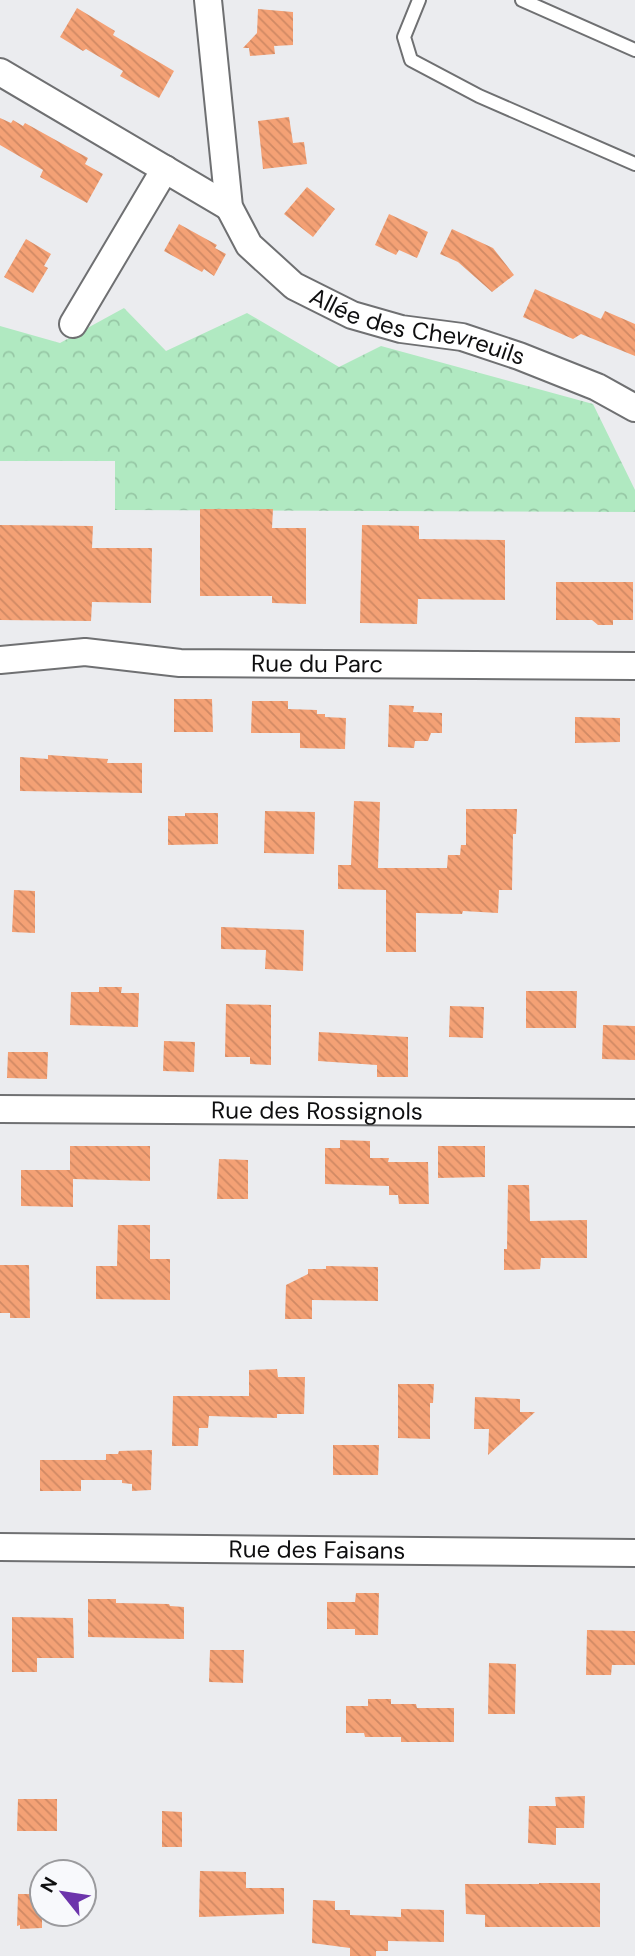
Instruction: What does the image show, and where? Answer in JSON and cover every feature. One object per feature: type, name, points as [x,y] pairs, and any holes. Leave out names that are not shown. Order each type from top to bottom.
[{"type":"street","name":"Allée des Chevreuils","points":[[208,0],[229,207],[249,245],[294,286],[352,315],[401,329],[462,337],[597,387],[635,408]]},
{"type":"street","points":[[0,72],[229,207]]},
{"type":"street","points":[[73,324],[165,169]]},
{"type":"street","name":"Rue du Parc","points":[[0,660],[85,652],[180,663],[635,666]]},
{"type":"street","name":"Rue des Rossignols","points":[[0,1110],[635,1113]]},
{"type":"street","name":"Rue des Faisans","points":[[0,1547],[635,1553]]},
{"type":"lane","points":[[419,0],[404,37],[411,60],[480,96],[635,164]]},
{"type":"lane","points":[[522,0],[635,50]]},
{"type":"green space","points":[[124,308],[166,351],[247,313],[339,367],[381,346],[593,404],[635,490],[635,512],[115,510],[115,461],[0,461],[0,326],[60,343]]},
{"type":"building","points":[[77,8],[115,31],[113,35],[174,71],[159,98],[120,76],[123,71],[60,37]]},
{"type":"building","points":[[258,9],[293,12],[293,45],[274,46],[275,54],[250,56],[249,48],[243,48],[257,33]]},
{"type":"building","points":[[289,117],[293,143],[304,142],[307,164],[263,169],[258,121]]},
{"type":"building","points":[[0,118],[11,123],[13,120],[23,126],[25,123],[88,158],[85,164],[103,174],[87,203],[40,177],[43,170],[0,145]]},
{"type":"building","points":[[307,187],[335,209],[313,237],[284,214]]},
{"type":"building","points":[[389,214],[428,232],[417,258],[399,250],[396,255],[375,245]]},
{"type":"building","points":[[179,224],[217,245],[215,248],[226,254],[214,276],[164,251]]},
{"type":"building","points":[[452,229],[493,248],[514,275],[492,292],[458,262],[440,254]]},
{"type":"building","points":[[26,239],[51,254],[44,266],[48,268],[33,293],[4,277]]},
{"type":"building","points":[[535,289],[601,319],[605,311],[635,324],[635,356],[581,334],[573,339],[523,317]]},
{"type":"building","points":[[200,509],[273,509],[272,528],[306,528],[306,604],[272,603],[272,596],[200,596]]},
{"type":"building","points":[[0,525],[93,526],[92,548],[152,548],[151,603],[92,602],[91,621],[0,620]]},
{"type":"building","points":[[362,525],[419,526],[419,539],[505,540],[505,600],[418,599],[417,624],[360,623]]},
{"type":"building","points":[[556,582],[633,582],[633,620],[613,620],[613,625],[598,625],[592,620],[556,620]]},
{"type":"building","points":[[174,699],[212,699],[213,732],[174,732]]},
{"type":"building","points":[[252,701],[288,701],[288,709],[317,710],[317,714],[325,714],[325,717],[346,718],[345,749],[300,748],[300,733],[251,733]]},
{"type":"building","points":[[389,705],[414,706],[413,712],[442,713],[442,733],[431,733],[428,741],[415,741],[414,748],[388,747]]},
{"type":"building","points":[[575,717],[620,718],[620,742],[575,743]]},
{"type":"building","points":[[48,755],[108,759],[107,763],[142,763],[142,793],[20,791],[20,757],[48,759]]},
{"type":"building","points":[[354,801],[380,802],[378,868],[447,868],[448,855],[460,855],[461,845],[466,845],[466,809],[517,809],[516,834],[513,834],[512,890],[499,890],[498,913],[416,913],[416,952],[386,952],[386,890],[338,889],[338,865],[351,865]]},
{"type":"building","points":[[265,811],[315,812],[314,854],[264,853]]},
{"type":"building","points":[[185,813],[218,813],[218,844],[168,845],[168,816],[185,816]]},
{"type":"building","points":[[14,890],[35,891],[35,933],[12,932]]},
{"type":"building","points":[[221,927],[304,930],[303,971],[265,969],[266,950],[221,949]]},
{"type":"building","points":[[99,987],[122,987],[121,993],[139,993],[138,1027],[70,1025],[71,992],[99,992]]},
{"type":"building","points":[[526,991],[577,991],[576,1028],[526,1028]]},
{"type":"building","points":[[226,1004],[271,1005],[271,1065],[250,1064],[250,1057],[225,1057]]},
{"type":"building","points":[[450,1006],[484,1007],[483,1038],[449,1037]]},
{"type":"building","points":[[603,1025],[635,1026],[635,1060],[602,1059]]},
{"type":"building","points":[[319,1032],[408,1037],[408,1077],[377,1077],[377,1065],[318,1061]]},
{"type":"building","points":[[164,1041],[195,1042],[194,1072],[163,1071]]},
{"type":"building","points":[[8,1052],[48,1052],[47,1079],[7,1078]]},
{"type":"building","points":[[340,1140],[370,1141],[370,1158],[389,1158],[388,1162],[428,1162],[429,1204],[399,1204],[398,1195],[389,1195],[389,1186],[325,1184],[325,1148],[340,1148]]},
{"type":"building","points":[[70,1146],[150,1146],[150,1181],[73,1179],[73,1207],[21,1206],[21,1170],[70,1170]]},
{"type":"building","points":[[438,1146],[485,1146],[485,1177],[438,1178]]},
{"type":"building","points":[[219,1159],[248,1160],[248,1199],[217,1199]]},
{"type":"building","points":[[508,1185],[529,1185],[530,1221],[587,1220],[587,1258],[541,1258],[540,1269],[504,1270]]},
{"type":"building","points":[[118,1225],[150,1225],[150,1259],[170,1259],[170,1300],[96,1299],[96,1266],[117,1266]]},
{"type":"building","points":[[0,1265],[29,1265],[30,1318],[10,1318],[10,1313],[0,1313]]},
{"type":"building","points":[[326,1266],[378,1267],[378,1301],[312,1300],[312,1319],[285,1319],[286,1285],[308,1274],[308,1269],[326,1269]]},
{"type":"building","points":[[277,1369],[278,1377],[305,1377],[304,1414],[277,1414],[277,1418],[209,1416],[208,1428],[199,1428],[198,1446],[172,1446],[173,1396],[249,1396],[249,1370]]},
{"type":"building","points":[[398,1384],[434,1384],[433,1403],[430,1403],[430,1439],[398,1438]]},
{"type":"building","points":[[475,1397],[520,1399],[520,1412],[535,1412],[488,1455],[489,1429],[474,1429]]},
{"type":"building","points":[[333,1445],[379,1445],[378,1475],[333,1475]]},
{"type":"building","points":[[152,1450],[151,1490],[132,1491],[132,1484],[122,1483],[122,1480],[81,1480],[81,1491],[40,1491],[40,1460],[106,1460],[106,1454],[118,1454],[119,1451]]},
{"type":"building","points":[[356,1593],[379,1593],[378,1635],[355,1635],[355,1629],[327,1629],[327,1602],[355,1602]]},
{"type":"building","points":[[88,1599],[116,1599],[116,1603],[169,1604],[184,1607],[184,1639],[88,1637]]},
{"type":"building","points":[[12,1617],[73,1618],[74,1658],[37,1658],[37,1672],[12,1672]]},
{"type":"building","points":[[587,1630],[635,1631],[635,1665],[612,1665],[611,1675],[586,1675]]},
{"type":"building","points":[[210,1650],[244,1650],[243,1683],[209,1682]]},
{"type":"building","points":[[489,1663],[516,1664],[515,1714],[488,1714]]},
{"type":"building","points":[[368,1699],[391,1699],[391,1704],[416,1704],[417,1708],[454,1708],[454,1742],[401,1742],[401,1737],[365,1737],[364,1733],[346,1733],[346,1706],[368,1706]]},
{"type":"building","points":[[585,1796],[584,1828],[556,1828],[556,1845],[528,1843],[529,1806],[556,1806],[555,1797]]},
{"type":"building","points":[[18,1799],[57,1799],[57,1831],[17,1831]]},
{"type":"building","points":[[162,1811],[182,1812],[182,1847],[162,1847]]},
{"type":"building","points":[[200,1871],[246,1872],[246,1888],[284,1888],[284,1914],[199,1917]]},
{"type":"building","points":[[600,1883],[600,1927],[485,1927],[485,1915],[466,1914],[465,1884]]},
{"type":"building","points":[[18,1894],[28,1894],[28,1928],[42,1928],[20,1929],[20,1925],[17,1926]]},
{"type":"building","points":[[313,1900],[335,1901],[335,1910],[350,1910],[350,1915],[401,1917],[401,1909],[444,1910],[444,1942],[388,1941],[388,1951],[376,1951],[376,1956],[350,1956],[350,1948],[312,1943]]}]
